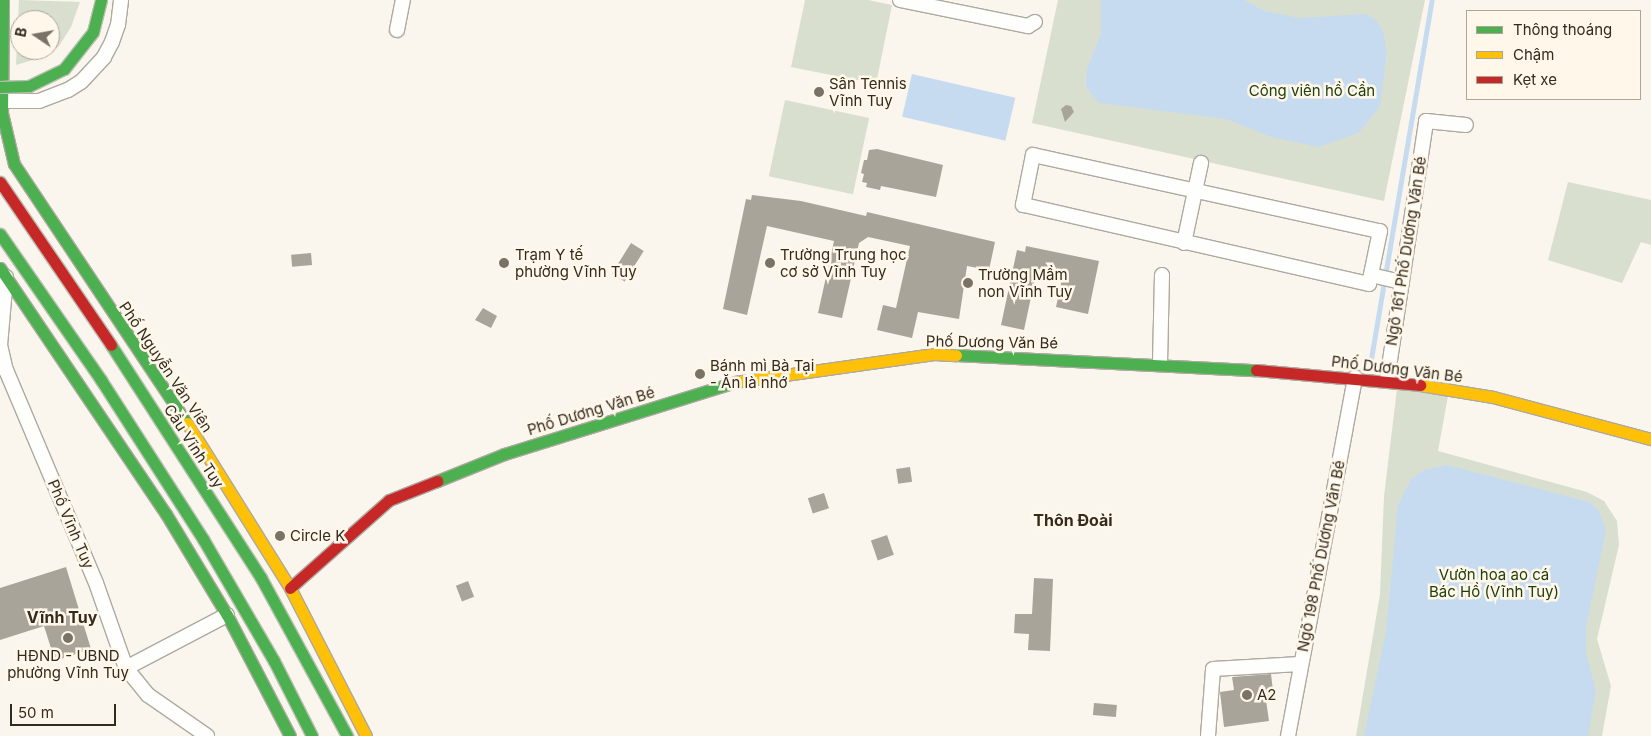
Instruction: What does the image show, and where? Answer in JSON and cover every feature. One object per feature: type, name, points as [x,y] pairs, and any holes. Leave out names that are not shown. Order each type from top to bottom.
[{"type":"main road","name":"Phố Nguyễn Văn Viên","points":[[3,0],[1,94],[14,164],[162,386],[290,588],[346,692],[366,736]]},
{"type":"main road","points":[[1,94],[29,86],[64,69],[92,32],[101,0]]},
{"type":"main road","points":[[0,145],[14,164]]},
{"type":"main road","name":"Cầu Vĩnh Tuy","points":[[0,182],[92,315],[261,578],[347,736]]},
{"type":"main road","points":[[0,234],[101,380],[203,539],[274,661],[312,736]]},
{"type":"main road","points":[[3,272],[166,514],[227,615],[290,736]]},
{"type":"main road","name":"Phố Dương Văn Bé","points":[[290,588],[390,500],[504,454],[750,378],[934,354],[1160,363],[1355,376],[1493,396],[1651,438]]},
{"type":"main road","points":[[108,429],[121,429],[140,418],[157,404],[162,386]]},
{"type":"main road","points":[[140,478],[138,467],[142,458],[158,444],[184,433],[195,437]]},
{"type":"street","points":[[1,94],[39,101],[68,90],[81,82],[104,56],[112,42],[118,25],[121,0]]},
{"type":"street","points":[[397,30],[403,0]]},
{"type":"street","points":[[900,0],[1028,26],[1035,22]]},
{"type":"street","name":"Ngõ 161 Phố Dương Văn Bé","points":[[1387,380],[1387,279],[1426,121],[1466,125]]},
{"type":"street","points":[[1032,155],[1195,190],[1380,231],[1387,279],[1369,284],[1023,205],[1032,155]]},
{"type":"street","points":[[1184,243],[1201,163]]},
{"type":"street","name":"Phố Vĩnh Tuy","points":[[3,272],[0,345],[6,370],[96,583],[126,668],[148,695],[207,736]]},
{"type":"street","points":[[1160,363],[1162,275]]},
{"type":"street","name":"Ngõ 198 Phố Dương Văn Bé","points":[[1288,736],[1355,376]]},
{"type":"street","points":[[126,668],[227,615]]},
{"type":"street","points":[[1208,736],[1213,669],[1300,664]]},
{"type":"green space","points":[[19,0],[80,2],[71,27],[60,44],[60,10],[19,10]]},
{"type":"green space","points":[[805,0],[868,0],[892,5],[876,84],[791,67]]},
{"type":"green space","name":"Công viên hồ Cần","points":[[1058,0],[1425,0],[1384,201],[1032,123]]},
{"type":"green space","points":[[16,60],[33,60],[16,65]]},
{"type":"green space","points":[[785,100],[869,118],[853,194],[769,176]]},
{"type":"green space","points":[[1568,182],[1651,200],[1651,245],[1641,242],[1622,283],[1548,260]]},
{"type":"green space","name":"Vườn hoa ao cá Bác Hồ (Vĩnh Tuy)","points":[[1397,389],[1448,396],[1438,451],[1587,492],[1604,501],[1617,521],[1619,545],[1597,639],[1611,686],[1602,736],[1356,736],[1380,594],[1384,496]]},
{"type":"water","points":[[1101,0],[1244,0],[1265,11],[1299,18],[1366,14],[1376,20],[1383,31],[1387,52],[1380,107],[1358,133],[1319,147],[1271,137],[1226,119],[1099,103],[1086,87],[1087,69],[1101,33]]},
{"type":"water","points":[[912,74],[1015,98],[1005,141],[902,117]]},
{"type":"water","name":"Vườn hoa ao cá Bác Hồ (Vĩnh Tuy)","points":[[1447,465],[1590,502],[1599,511],[1606,530],[1586,627],[1586,653],[1596,691],[1588,736],[1364,736],[1386,631],[1398,505],[1411,479],[1424,470]]},
{"type":"building","points":[[1066,105],[1071,106],[1074,112],[1065,122],[1061,109]]},
{"type":"building","points":[[877,149],[943,165],[936,197],[881,186],[880,190],[866,187],[867,183],[862,182],[864,174],[861,173],[864,160],[867,160],[869,150]]},
{"type":"building","points":[[752,195],[801,201],[866,216],[867,212],[995,242],[989,270],[967,266],[959,319],[918,312],[912,338],[877,330],[883,305],[896,308],[910,246],[868,237],[859,243],[842,318],[818,313],[834,241],[767,226],[747,315],[723,309],[746,199],[751,200]]},
{"type":"building","points":[[631,243],[644,251],[625,281],[612,274]]},
{"type":"building","points":[[1026,246],[1099,261],[1088,314],[1056,307],[1063,274],[1037,269],[1024,330],[1001,325],[1017,250],[1025,252]]},
{"type":"building","points":[[311,253],[312,265],[292,267],[291,255]]},
{"type":"building","points":[[483,308],[497,316],[491,328],[475,320]]},
{"type":"building","points":[[910,467],[912,482],[898,484],[896,469]]},
{"type":"building","points":[[824,493],[829,508],[813,513],[808,498]]},
{"type":"building","points":[[887,535],[894,555],[878,560],[871,541]]},
{"type":"building","points":[[66,567],[91,649],[55,661],[44,626],[0,640],[0,588]]},
{"type":"building","points":[[1034,578],[1053,579],[1050,651],[1028,650],[1029,634],[1014,633],[1015,614],[1032,614]]},
{"type":"building","points":[[468,581],[474,597],[462,602],[456,586]]},
{"type":"building","name":"A2","points":[[1271,674],[1274,699],[1266,700],[1269,721],[1224,727],[1220,692],[1234,690],[1232,677]]},
{"type":"building","points":[[1094,703],[1117,705],[1116,717],[1093,715]]},
{"type":"waterway","points":[[1371,359],[1432,0]]},
{"type":"traffic: fast","points":[[3,0],[2,113],[14,164],[187,423]]},
{"type":"traffic: fast","points":[[0,87],[29,86],[64,69],[93,32],[101,0]]},
{"type":"traffic: fast","points":[[0,234],[101,380],[203,539],[274,661],[312,736]]},
{"type":"traffic: fast","points":[[0,268],[166,514],[227,615],[290,736]]},
{"type":"traffic: fast","points":[[111,345],[261,578],[347,736]]},
{"type":"traffic: fast","points":[[956,355],[1256,370]]},
{"type":"traffic: fast","points":[[437,481],[504,454],[735,382]]},
{"type":"traffic: slow","points":[[735,382],[934,354],[956,355]]},
{"type":"traffic: slow","points":[[1420,385],[1493,397],[1651,439]]},
{"type":"traffic: slow","points":[[187,423],[290,588],[366,736]]},
{"type":"traffic: jam","points":[[0,182],[111,345]]},
{"type":"traffic: jam","points":[[1256,370],[1420,385]]},
{"type":"traffic: jam","points":[[290,588],[389,500],[437,481]]},
{"type":"place","name":"Sân Tennis Vĩnh Tuy","points":[[819,92]]},
{"type":"place","name":"Trạm Y tế phường Vĩnh Tuy","points":[[504,263]]},
{"type":"place","name":"Trường Trung học cơ sở Vĩnh Tuy","points":[[770,263]]},
{"type":"place","name":"Trường Mầm non Vĩnh Tuy","points":[[968,283]]},
{"type":"place","name":"Bánh mì Bà Tại - Ăn là nhớ","points":[[700,374]]},
{"type":"place","name":"Circle K","points":[[280,536]]},
{"type":"place","name":"HĐND - UBND phường Vĩnh Tuy","points":[[68,638]]},
{"type":"place","name":"A2","points":[[1247,695]]},
{"type":"district","name":"Thôn Đoài","points":[[1073,520]]},
{"type":"district","name":"Vĩnh Tuy","points":[[62,617]]}]
